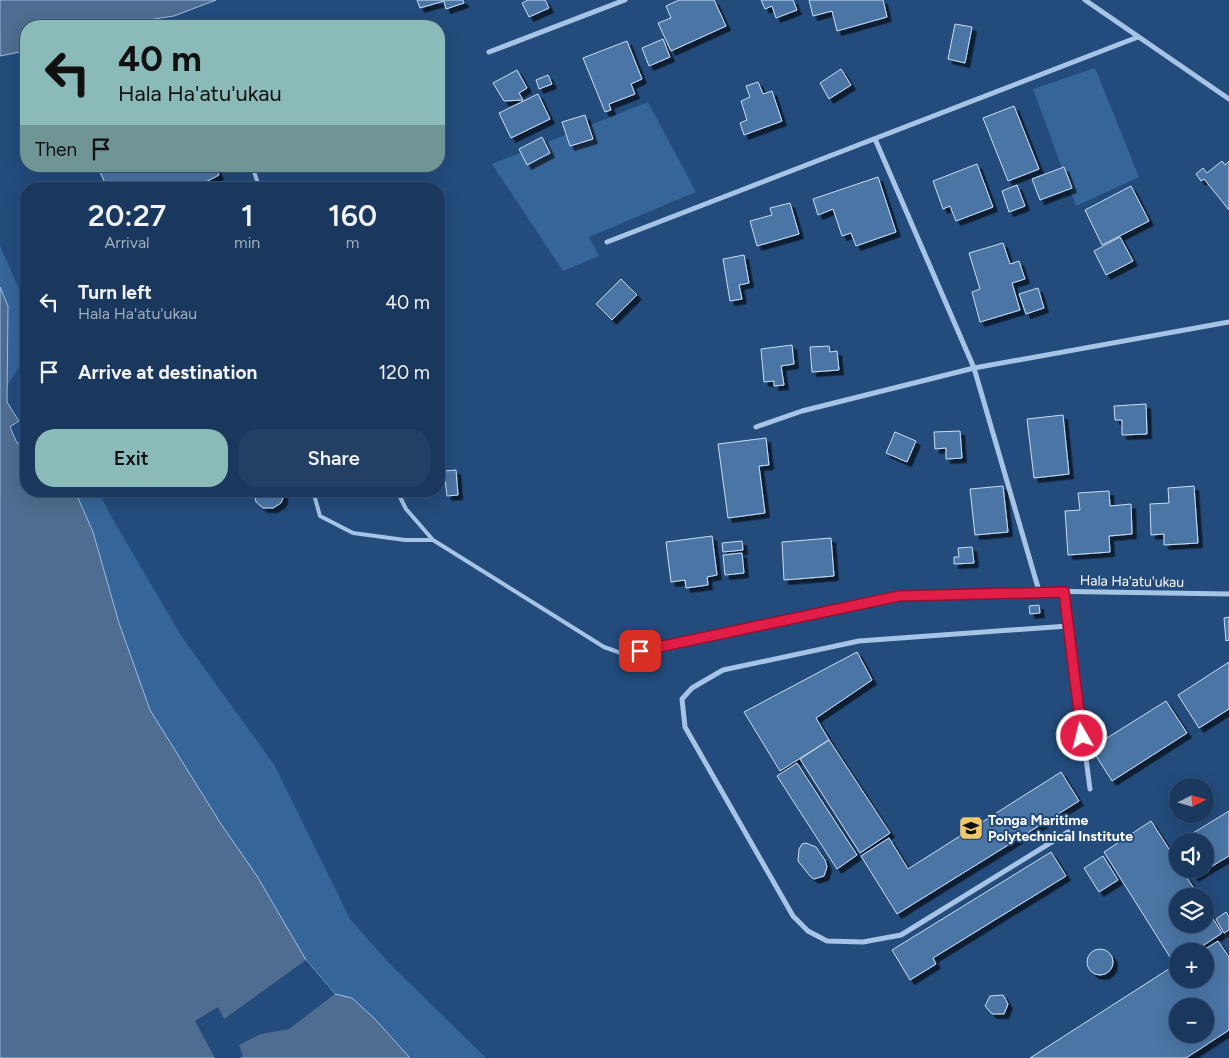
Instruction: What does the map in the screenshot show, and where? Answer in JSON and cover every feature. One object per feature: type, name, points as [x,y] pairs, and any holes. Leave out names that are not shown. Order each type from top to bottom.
[{"type":"street","points":[[489,52],[625,0]]},
{"type":"street","points":[[1085,0],[1229,99]]},
{"type":"street","points":[[607,242],[1138,37]]},
{"type":"street","points":[[875,138],[974,368],[1039,591]]},
{"type":"street","points":[[756,427],[802,411],[974,368],[1227,324],[1229,322]]},
{"type":"street","name":"Hala Ha'atu'ukau","points":[[621,653],[635,652],[899,596],[1039,591],[1229,594]]},
{"type":"street","points":[[1064,592],[1090,789]]},
{"type":"street","points":[[1068,626],[859,641],[723,670],[692,688],[682,699],[685,727],[794,916],[808,931],[827,941],[863,942],[901,935],[1068,832]]},
{"type":"lane","points":[[315,497],[320,516],[353,533],[405,540],[432,540]]},
{"type":"lane","points":[[400,497],[406,510],[432,540],[604,647],[621,653]]},
{"type":"shaded area","points":[[0,0],[216,0],[174,16],[148,20],[20,20],[20,52],[0,56]]},
{"type":"shaded area","points":[[1095,68],[1139,177],[1076,206],[1033,89]]},
{"type":"shaded area","points":[[648,102],[696,192],[589,237],[599,256],[563,271],[492,164]]},
{"type":"shaded area","points":[[0,246],[20,291],[20,365],[7,386],[0,390]]},
{"type":"shaded area","points":[[0,287],[8,306],[7,402],[19,421],[10,427],[17,443],[20,443],[20,497],[78,497],[93,532],[119,623],[150,710],[221,824],[257,876],[306,960],[335,994],[352,998],[374,1018],[410,1058],[0,1058]]},
{"type":"shaded area","points":[[52,497],[101,497],[182,637],[275,766],[350,919],[389,963],[486,1058],[341,1058],[220,869]]},
{"type":"pier","points":[[306,960],[335,994],[289,1029],[261,1034],[239,1045],[243,1056],[240,1058],[215,1058],[195,1021],[218,1007],[224,1019]]},
{"type":"building","points":[[417,0],[463,0],[464,3],[446,9],[444,1],[420,8]]},
{"type":"building","points":[[528,0],[545,0],[549,8],[529,17],[522,3]]},
{"type":"building","points":[[679,0],[714,0],[726,26],[671,51],[658,23],[671,18],[666,6]]},
{"type":"building","points":[[761,0],[793,0],[797,10],[776,18],[772,6],[765,9]]},
{"type":"building","points":[[809,0],[883,0],[887,17],[837,31],[832,11],[813,16]]},
{"type":"building","points":[[955,24],[972,27],[965,63],[948,59]]},
{"type":"building","points":[[663,39],[670,57],[649,66],[642,48]]},
{"type":"building","points":[[627,41],[642,79],[631,84],[635,94],[609,104],[611,110],[605,112],[583,58]]},
{"type":"building","points":[[841,69],[851,85],[829,99],[820,83]]},
{"type":"building","points":[[517,70],[527,88],[519,93],[523,100],[504,101],[493,83]]},
{"type":"building","points":[[548,75],[552,84],[539,89],[536,80]]},
{"type":"building","points":[[758,82],[763,94],[772,91],[782,121],[744,135],[740,123],[747,120],[741,101],[750,97],[746,86]]},
{"type":"building","points":[[538,94],[550,119],[511,138],[499,113]]},
{"type":"building","points":[[1014,106],[1039,169],[1008,181],[983,118]]},
{"type":"building","points":[[585,115],[593,139],[570,146],[562,122]]},
{"type":"building","points":[[542,137],[550,153],[527,165],[519,149]]},
{"type":"building","points":[[1222,161],[1225,165],[1229,161],[1229,210],[1204,179],[1201,181],[1196,174],[1203,168],[1207,173]]},
{"type":"building","points":[[977,164],[993,207],[956,221],[950,206],[943,209],[933,181]]},
{"type":"building","points":[[1064,167],[1072,188],[1040,200],[1032,179]]},
{"type":"building","points":[[100,172],[218,172],[219,175],[206,182],[105,182]]},
{"type":"building","points":[[878,177],[896,232],[856,246],[851,233],[842,236],[833,209],[818,215],[813,199]]},
{"type":"building","points":[[1017,185],[1025,206],[1009,212],[1002,191]]},
{"type":"building","points":[[1131,186],[1149,221],[1102,245],[1085,210]]},
{"type":"building","points":[[790,203],[799,234],[757,246],[750,221],[772,215],[770,208]]},
{"type":"building","points":[[1120,237],[1133,261],[1106,275],[1094,251]]},
{"type":"building","points":[[1003,243],[1010,264],[1019,261],[1025,279],[1012,283],[1020,310],[980,322],[972,292],[980,289],[969,253]]},
{"type":"building","points":[[744,255],[749,283],[739,285],[742,299],[730,301],[723,259]]},
{"type":"building","points":[[621,279],[637,295],[612,320],[596,304]]},
{"type":"building","points":[[1038,288],[1044,308],[1026,314],[1019,294]]},
{"type":"building","points":[[792,345],[794,364],[781,366],[784,385],[774,386],[774,381],[764,382],[761,349]]},
{"type":"building","points":[[829,346],[830,352],[837,351],[839,370],[812,372],[810,347]]},
{"type":"building","points":[[1146,404],[1147,434],[1122,435],[1122,420],[1115,420],[1114,406]]},
{"type":"building","points":[[1063,415],[1069,474],[1034,478],[1027,419]]},
{"type":"building","points":[[960,431],[962,458],[946,459],[946,448],[935,449],[934,432]]},
{"type":"building","points":[[895,432],[916,441],[907,462],[886,453]]},
{"type":"building","points":[[766,438],[769,465],[759,466],[765,513],[728,518],[718,444]]},
{"type":"building","points":[[456,470],[458,495],[447,496],[445,471]]},
{"type":"building","points":[[1003,486],[1008,532],[975,535],[970,489]]},
{"type":"building","points":[[1194,486],[1198,543],[1164,545],[1164,534],[1151,535],[1150,504],[1169,503],[1168,488]]},
{"type":"building","points":[[1109,491],[1110,506],[1131,504],[1132,534],[1109,536],[1110,552],[1068,555],[1065,511],[1080,510],[1078,493]]},
{"type":"building","points":[[255,497],[283,497],[281,503],[273,508],[263,508],[256,502]]},
{"type":"building","points":[[712,536],[717,575],[707,577],[708,585],[686,588],[685,580],[671,582],[666,542]]},
{"type":"building","points":[[831,538],[834,576],[784,580],[782,542]]},
{"type":"building","points":[[742,541],[743,550],[723,552],[722,543]]},
{"type":"building","points":[[972,547],[974,563],[954,564],[954,557],[959,557],[958,548]]},
{"type":"building","points":[[742,553],[744,573],[725,575],[723,555]]},
{"type":"building","points":[[1039,605],[1040,613],[1030,614],[1029,606]]},
{"type":"building","points":[[1229,617],[1229,640],[1226,641],[1224,618]]},
{"type":"building","points":[[857,652],[872,680],[816,718],[829,740],[780,771],[744,712]]},
{"type":"building","points":[[1229,662],[1229,709],[1199,728],[1178,695]]},
{"type":"building","points":[[1166,701],[1187,733],[1112,781],[1091,748]]},
{"type":"building","points":[[829,740],[890,833],[860,853],[800,759]]},
{"type":"building","points":[[797,763],[857,855],[837,869],[777,776]]},
{"type":"building","points":[[1061,772],[1079,801],[897,914],[861,856],[889,838],[908,869]]},
{"type":"building","points":[[1229,811],[1229,856],[1214,865],[1214,833],[1193,833],[1209,823],[1214,823],[1214,820]]},
{"type":"building","points":[[1151,821],[1169,849],[1169,878],[1187,878],[1194,888],[1169,888],[1169,933],[1214,933],[1214,920],[1222,933],[1207,943],[1169,943],[1169,955],[1104,852]]},
{"type":"building","points":[[806,843],[816,847],[825,860],[827,867],[824,876],[814,879],[798,861],[799,849],[802,844]]},
{"type":"building","points":[[1051,852],[1066,876],[933,958],[936,964],[910,980],[892,950]]},
{"type":"building","points":[[1103,856],[1118,880],[1099,892],[1084,868]]},
{"type":"building","points":[[1226,912],[1229,917],[1229,930],[1224,933],[1216,919]]},
{"type":"building","points":[[1218,941],[1229,957],[1229,1030],[1214,1040],[1214,998],[1169,998],[1169,1043],[1209,1043],[1186,1058],[1030,1058],[1169,969],[1169,988],[1214,988],[1214,944]]},
{"type":"building","points":[[1100,949],[1109,953],[1113,962],[1109,971],[1100,975],[1091,971],[1087,962],[1091,953]]},
{"type":"building","points":[[1003,995],[1008,1004],[1004,1014],[992,1014],[985,1006],[990,996]]},
{"type":"place","name":"Tonga Maritime Polytechnical Institute","points":[[971,828]]},
{"type":"route","points":[[640,651],[899,596],[1039,591],[1064,592],[1082,736]]}]
